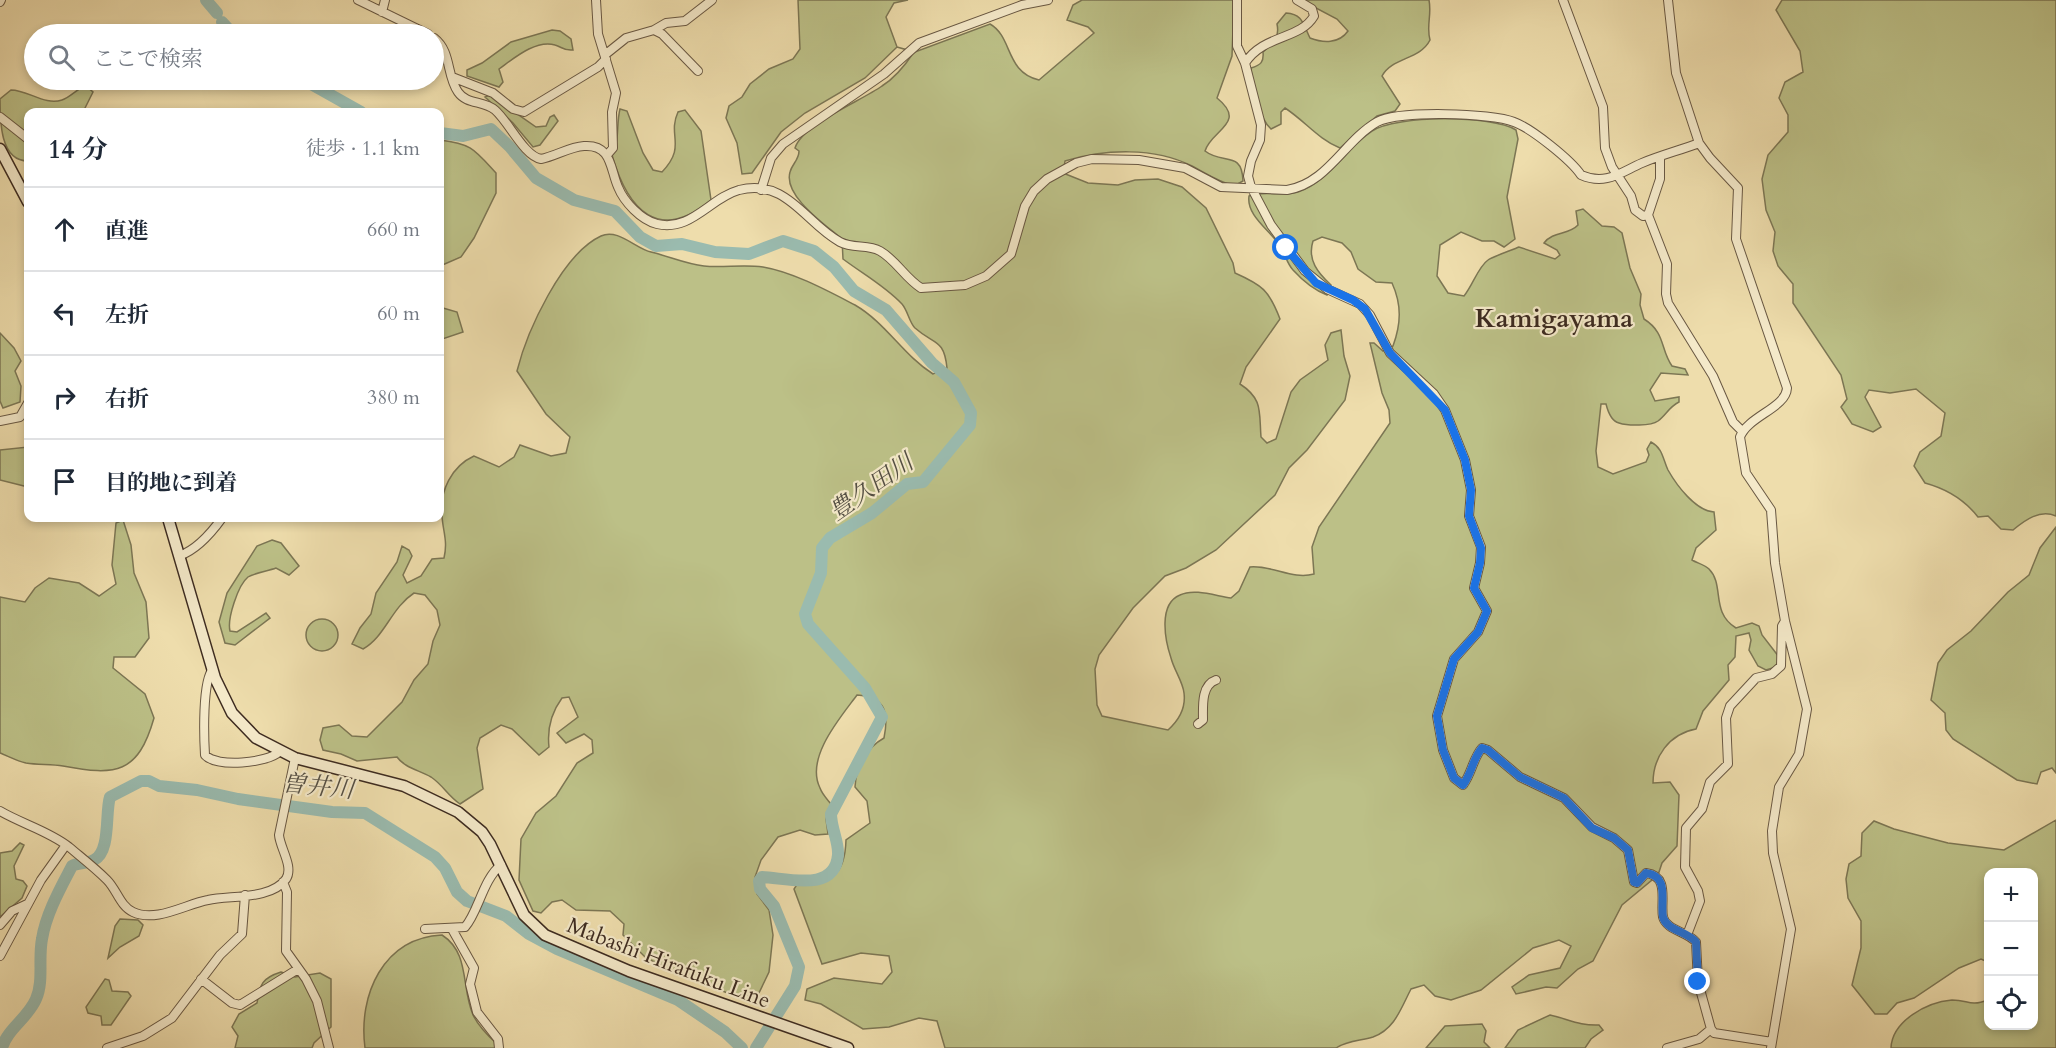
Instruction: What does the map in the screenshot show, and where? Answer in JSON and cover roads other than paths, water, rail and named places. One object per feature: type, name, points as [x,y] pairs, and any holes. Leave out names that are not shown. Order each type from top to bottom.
[{"type":"main road","points":[[0,148],[24,194]]},
{"type":"main road","name":"Mabashi Hirafuku Line","points":[[169,522],[224,700],[236,719],[256,738],[279,752],[295,758],[404,786],[444,804],[482,832],[501,865],[524,915],[545,935],[618,967],[848,1048]]},
{"type":"street","points":[[358,0],[407,24]]},
{"type":"street","points":[[382,12],[386,0]]},
{"type":"street","points":[[596,0],[598,34],[616,93],[612,112],[613,148],[608,155]]},
{"type":"street","points":[[452,76],[493,93],[513,109],[524,112],[598,68],[626,38],[654,30],[666,23],[685,21],[712,0]]},
{"type":"street","points":[[761,190],[771,158],[783,144],[884,74],[911,48],[1023,5],[1048,0]]},
{"type":"street","points":[[1237,0],[1236,40],[1245,63],[1261,125],[1260,140],[1249,168],[1251,187],[1276,232],[1305,271],[1326,290],[1360,304],[1370,315],[1390,353],[1434,394],[1445,410],[1465,460],[1471,490],[1469,516],[1481,548],[1474,588],[1487,611],[1478,632],[1454,659],[1437,716],[1443,750],[1454,778],[1463,785],[1482,748],[1520,777],[1564,798],[1592,828],[1614,838],[1628,850],[1634,882],[1637,883],[1646,873],[1657,879],[1663,890],[1662,915],[1665,922],[1688,935],[1697,945],[1698,982],[1711,1029],[1714,1032],[1771,1045],[1791,929],[1773,853],[1772,831],[1779,787],[1799,754],[1807,710],[1785,621],[1775,562],[1774,522],[1771,510],[1746,473],[1740,437],[1749,423],[1782,400],[1787,388],[1736,239],[1738,188],[1700,143],[1676,73],[1668,0]]},
{"type":"street","points":[[1245,63],[1259,46],[1299,30],[1310,22],[1314,16],[1312,9],[1297,0]]},
{"type":"street","points":[[1563,0],[1603,107],[1605,148],[1617,177],[1631,196],[1635,210],[1643,216],[1648,215]]},
{"type":"street","points":[[654,30],[662,34],[698,71]]},
{"type":"street","points":[[444,51],[458,92],[469,100],[494,109],[536,158],[550,158],[587,146],[596,147],[608,155],[618,187],[625,199],[643,217],[659,224],[678,224],[689,220],[739,190],[761,190],[787,196],[841,242],[881,252],[909,280],[921,288],[937,289],[965,285],[986,276],[1011,254],[1025,206],[1034,192],[1047,179],[1076,163],[1092,159],[1139,160],[1185,168],[1221,187],[1236,190],[1251,187],[1298,188],[1314,180],[1336,161],[1367,128],[1380,120],[1401,116],[1459,114],[1512,121],[1524,126],[1552,149],[1566,157],[1581,175],[1604,179],[1617,177],[1642,163],[1700,143]]},
{"type":"street","points":[[0,117],[24,136]]},
{"type":"street","points":[[1660,157],[1660,179],[1648,215],[1667,264],[1668,303],[1713,376],[1733,422],[1742,431]]},
{"type":"street","points":[[0,421],[20,417],[24,410]]},
{"type":"street","points":[[179,556],[186,554],[219,522]]},
{"type":"street","points":[[1688,935],[1700,901],[1698,891],[1685,867],[1686,828],[1702,809],[1710,782],[1728,764],[1726,718],[1730,706],[1756,678],[1772,674],[1781,666],[1782,626],[1785,621]]},
{"type":"street","points":[[213,669],[209,673],[207,690],[205,755],[210,760],[222,763],[263,760],[279,752]]},
{"type":"street","points":[[1198,724],[1203,720],[1203,698],[1208,685],[1216,680]]},
{"type":"street","points":[[0,811],[66,845],[114,887],[124,905],[138,914],[165,912],[207,900],[274,889],[283,882],[288,876],[289,868],[280,845],[284,805],[295,758]]},
{"type":"street","points":[[0,956],[27,904],[66,845]]},
{"type":"street","points":[[425,929],[465,927],[470,921],[476,904],[501,865]]},
{"type":"street","points":[[283,882],[287,892],[286,951],[306,979],[320,1011],[329,1048]]},
{"type":"street","points":[[107,1048],[143,1036],[166,1024],[180,1010],[220,955],[242,934],[245,895]]},
{"type":"street","points":[[0,925],[12,911],[27,904]]},
{"type":"street","points":[[452,929],[474,968],[470,984],[477,1012],[498,1039],[499,1048]]},
{"type":"street","points":[[201,979],[226,999],[240,1005],[298,969]]},
{"type":"street","points":[[1667,1048],[1699,1039],[1711,1029]]},
{"type":"waterway","name":"豊久田川","points":[[206,0],[217,13]]},
{"type":"waterway","name":"豊久田川","points":[[322,90],[354,108]]},
{"type":"waterway","name":"豊久田川","points":[[444,134],[463,136],[491,129],[510,147],[536,178],[574,200],[615,211],[640,237],[656,246],[682,244],[715,252],[749,254],[783,241],[814,251],[834,267],[854,291],[886,310],[932,363],[954,382],[971,413],[970,425],[923,482],[907,484],[872,513],[830,538],[822,548],[821,573],[805,614],[808,624],[865,688],[882,717],[831,814],[838,850],[835,867],[828,875],[819,879],[808,881],[762,877],[759,881],[760,889],[774,906],[799,967],[795,986],[756,1048]]},
{"type":"waterway","name":"曽井川","points":[[2,1048],[8,1035],[36,999],[40,985],[44,930],[67,875],[72,866],[94,860],[103,849],[110,797],[141,781],[238,799],[332,812],[365,813],[435,857],[445,868],[457,892],[467,901],[506,916],[529,934],[557,949],[678,1000],[725,1032],[742,1048]]},
{"type":"district","name":"Kamigayama","points":[[1554,318]]}]
